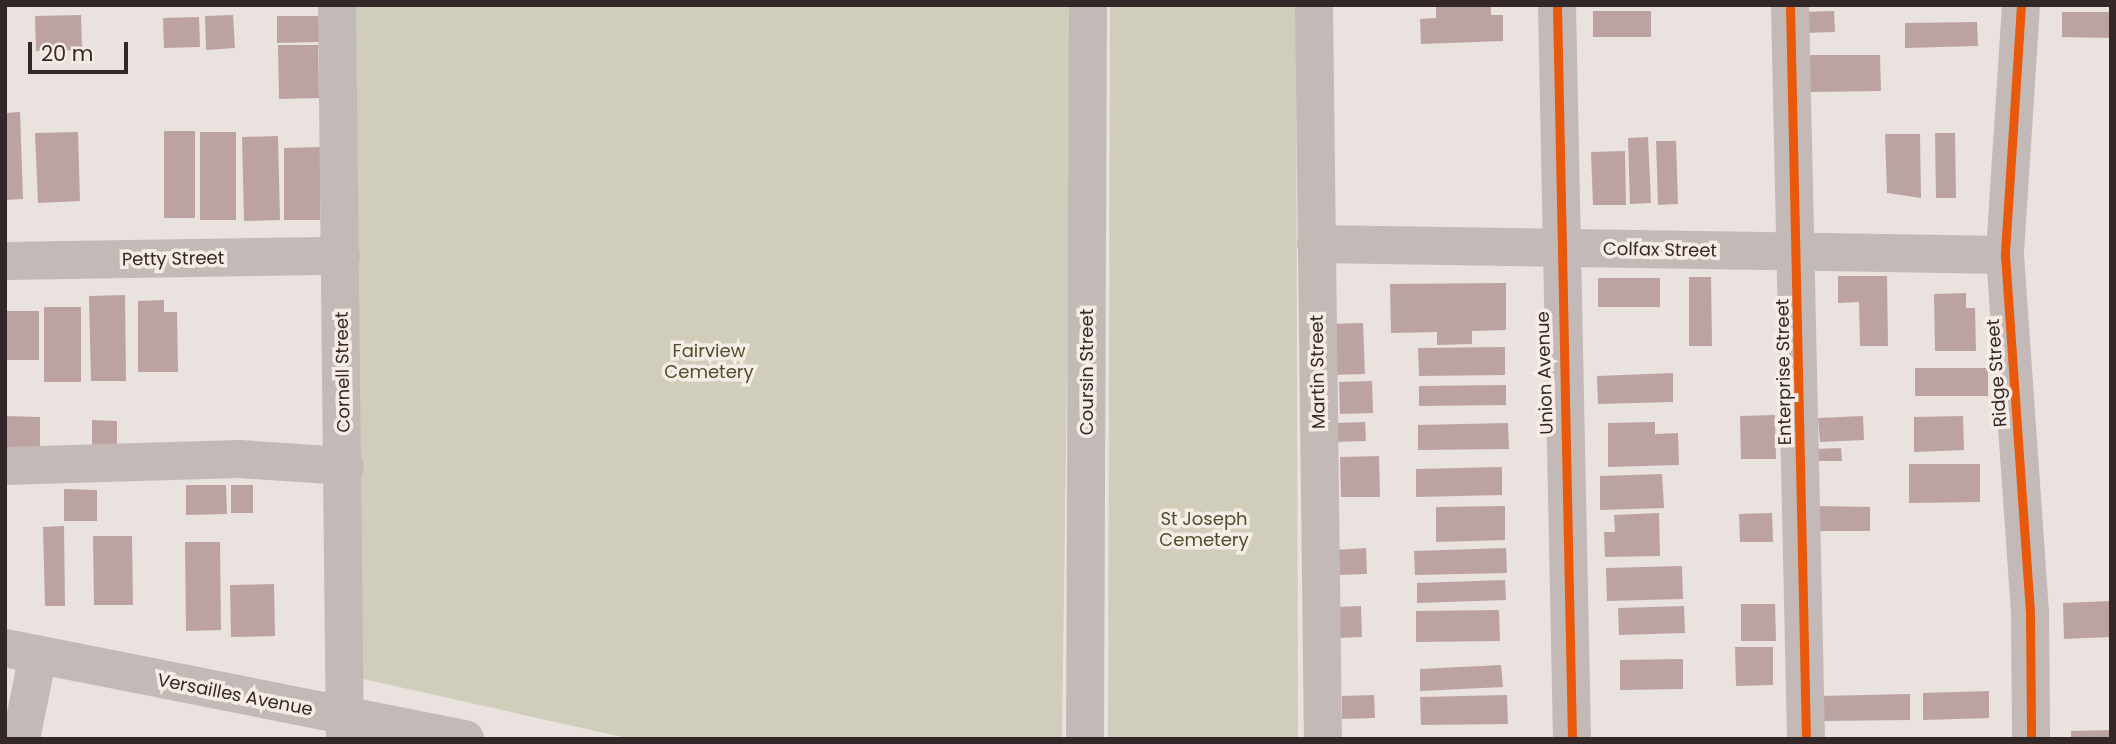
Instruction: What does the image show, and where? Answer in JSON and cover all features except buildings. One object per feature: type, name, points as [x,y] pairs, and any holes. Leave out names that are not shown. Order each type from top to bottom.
[{"type":"street","name":"Cornell Street","points":[[337,5],[347,728]]},
{"type":"street","name":"Coursin Street","points":[[1085,739],[1088,5]]},
{"type":"street","name":"Martin Street","points":[[1314,5],[1323,739]]},
{"type":"street","name":"Union Avenue","points":[[1557,5],[1557,248],[1572,739]]},
{"type":"street","name":"Enterprise Street","points":[[1790,5],[1798,252],[1806,739]]},
{"type":"street","name":"Ridge Street","points":[[2021,5],[2005,255],[2030,613],[2031,739]]},
{"type":"street","name":"Colfax Street","points":[[1316,244],[2005,255]]},
{"type":"street","name":"Petty Street","points":[[5,261],[341,256]]},
{"type":"street","points":[[5,466],[239,459],[345,466]]},
{"type":"street","points":[[21,651],[21,739]]},
{"type":"street","name":"Versailles Avenue","points":[[21,651],[347,728],[465,739]]},
{"type":"green space","name":"Fairview Cemetery","points":[[349,5],[1072,5],[1062,739],[631,739],[359,678]]},
{"type":"green space","name":"St Joseph Cemetery","points":[[1110,5],[1296,5],[1298,739],[1108,739]]},
{"type":"cycle path","points":[[1557,5],[1572,739]]},
{"type":"cycle path","points":[[1790,5],[1806,739]]},
{"type":"cycle path","points":[[2021,5],[2005,255],[2030,613],[2031,739]]}]
